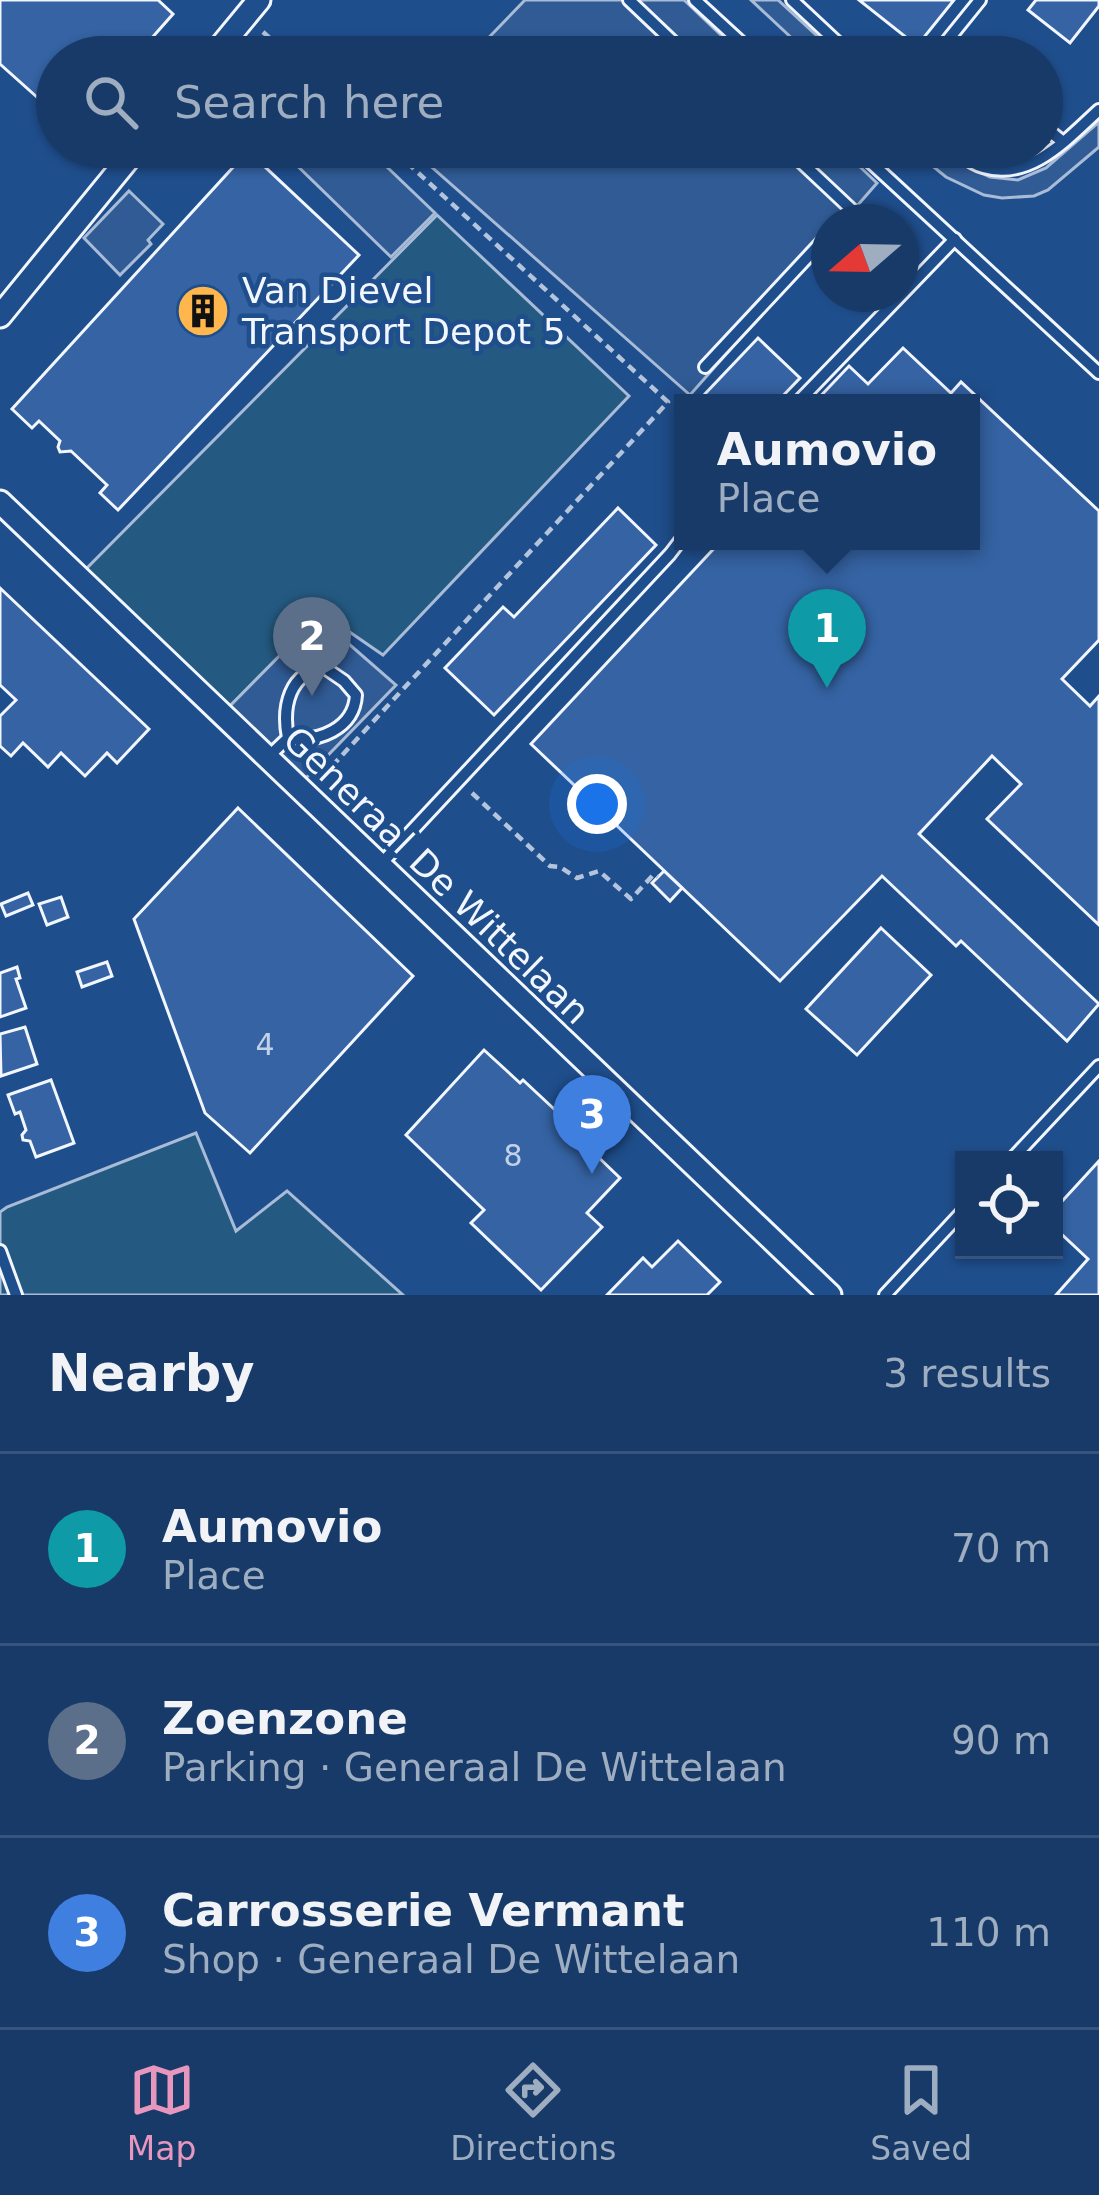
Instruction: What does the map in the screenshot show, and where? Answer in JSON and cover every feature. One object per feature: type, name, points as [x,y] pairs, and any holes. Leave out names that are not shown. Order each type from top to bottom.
[{"type":"street","points":[[229,36],[252,8]]},
{"type":"street","points":[[0,316],[121,168]]},
{"type":"street","name":"Generaal De Wittelaan","points":[[0,502],[830,1295]]},
{"type":"lane","points":[[628,0],[667,36]]},
{"type":"lane","points":[[695,0],[734,36]]},
{"type":"lane","points":[[792,0],[831,36]]},
{"type":"lane","points":[[951,36],[980,0]]},
{"type":"lane","points":[[1063,142],[1099,110]]},
{"type":"lane","points":[[807,168],[846,204]]},
{"type":"lane","points":[[877,168],[1099,373]]},
{"type":"lane","points":[[806,394],[955,239]]},
{"type":"lane","points":[[705,367],[811,253]]},
{"type":"lane","points":[[380,865],[674,548]]},
{"type":"lane","points":[[325,668],[356,695],[356,707],[331,735],[288,738],[291,688],[298,679],[325,668]]},
{"type":"lane","points":[[266,758],[288,738]]},
{"type":"lane","points":[[1019,1151],[1099,1066]]},
{"type":"lane","points":[[885,1295],[955,1220]]},
{"type":"lane","points":[[0,1251],[16,1295]]},
{"type":"path","points":[[252,8],[274,36]]},
{"type":"path","points":[[306,794],[668,402],[413,168]]},
{"type":"path","points":[[459,781],[550,866],[577,878],[599,871],[632,899],[654,874],[658,877]]},
{"type":"shaded area","points":[[525,0],[684,0],[722,36],[490,36]]},
{"type":"shaded area","points":[[751,0],[778,0],[817,36],[790,36]]},
{"type":"shaded area","points":[[1099,122],[1099,147],[1048,190],[1034,196],[984,195],[935,168],[971,168],[990,177],[1018,180],[1046,168],[1063,168],[1063,153]]},
{"type":"shaded area","points":[[300,168],[388,168],[435,213],[391,257]]},
{"type":"shaded area","points":[[433,168],[861,168],[877,183],[859,204],[811,204],[811,258],[691,394]]},
{"type":"shaded area","points":[[129,191],[163,224],[148,240],[151,244],[120,275],[84,238]]},
{"type":"shaded area","points":[[437,215],[629,396],[383,655],[322,613],[229,707],[86,569]]},
{"type":"shaded area","points":[[318,617],[396,685],[305,779],[229,707]]},
{"type":"shaded area","points":[[196,1133],[236,1231],[287,1191],[403,1295],[0,1295],[0,1212]]},
{"type":"building","points":[[0,0],[158,0],[173,14],[154,36],[36,36],[36,96],[0,64]]},
{"type":"building","points":[[859,0],[954,0],[925,36],[904,36]]},
{"type":"building","points":[[1036,0],[1099,0],[1070,43],[1028,10]]},
{"type":"building","name":"Van Dievel Transport Depot 5","points":[[232,168],[266,168],[359,255],[118,510],[100,493],[107,485],[71,451],[60,452],[60,441],[39,421],[32,428],[12,409]]},
{"type":"building","points":[[758,338],[800,378],[785,394],[705,394]]},
{"type":"building","points":[[903,348],[951,393],[961,382],[974,394],[823,394],[849,366],[868,384]]},
{"type":"building","points":[[980,400],[1099,511],[1099,640],[1062,679],[1090,706],[1099,696],[1099,925],[987,819],[1021,784],[992,756],[919,834],[1099,1004],[1067,1041],[961,941],[956,946],[882,876],[780,981],[531,744],[713,550],[980,550]]},
{"type":"building","points":[[618,508],[656,545],[494,715],[445,668],[503,607],[514,617]]},
{"type":"building","points":[[0,588],[149,729],[117,763],[107,753],[85,776],[61,753],[48,767],[23,743],[11,756],[0,746],[0,716],[16,700],[0,685]]},
{"type":"building","points":[[238,808],[413,976],[250,1153],[205,1113],[134,919]]},
{"type":"building","points":[[664,871],[682,888],[670,901],[652,883]]},
{"type":"building","points":[[28,893],[33,905],[6,916],[1,904]]},
{"type":"building","points":[[61,897],[68,917],[47,925],[39,904]]},
{"type":"building","points":[[881,928],[931,975],[857,1055],[806,1009]]},
{"type":"building","points":[[107,962],[112,976],[82,987],[77,972]]},
{"type":"building","points":[[17,967],[26,1008],[0,1017],[0,973]]},
{"type":"building","points":[[25,1027],[37,1064],[1,1076],[0,1034]]},
{"type":"building","points":[[484,1050],[569,1123],[566,1126],[620,1178],[587,1213],[602,1227],[541,1290],[471,1223],[484,1210],[406,1135]]},
{"type":"building","points":[[51,1080],[74,1143],[36,1157],[30,1141],[23,1140],[26,1130],[20,1112],[15,1114],[8,1095]]},
{"type":"building","points":[[1099,1161],[1099,1295],[1056,1295],[1088,1259],[1063,1235],[1063,1200]]},
{"type":"building","points":[[678,1241],[720,1282],[707,1295],[607,1295],[643,1258],[652,1267]]},
{"type":"place","name":"Van Dievel Transport Depot 5","points":[[203,311]]},
{"type":"place","name":"Aumovio","points":[[827,688]]},
{"type":"place","name":"Zoenzone","points":[[312,696]]},
{"type":"place","name":"Carrosserie Vermant","points":[[592,1174]]}]
